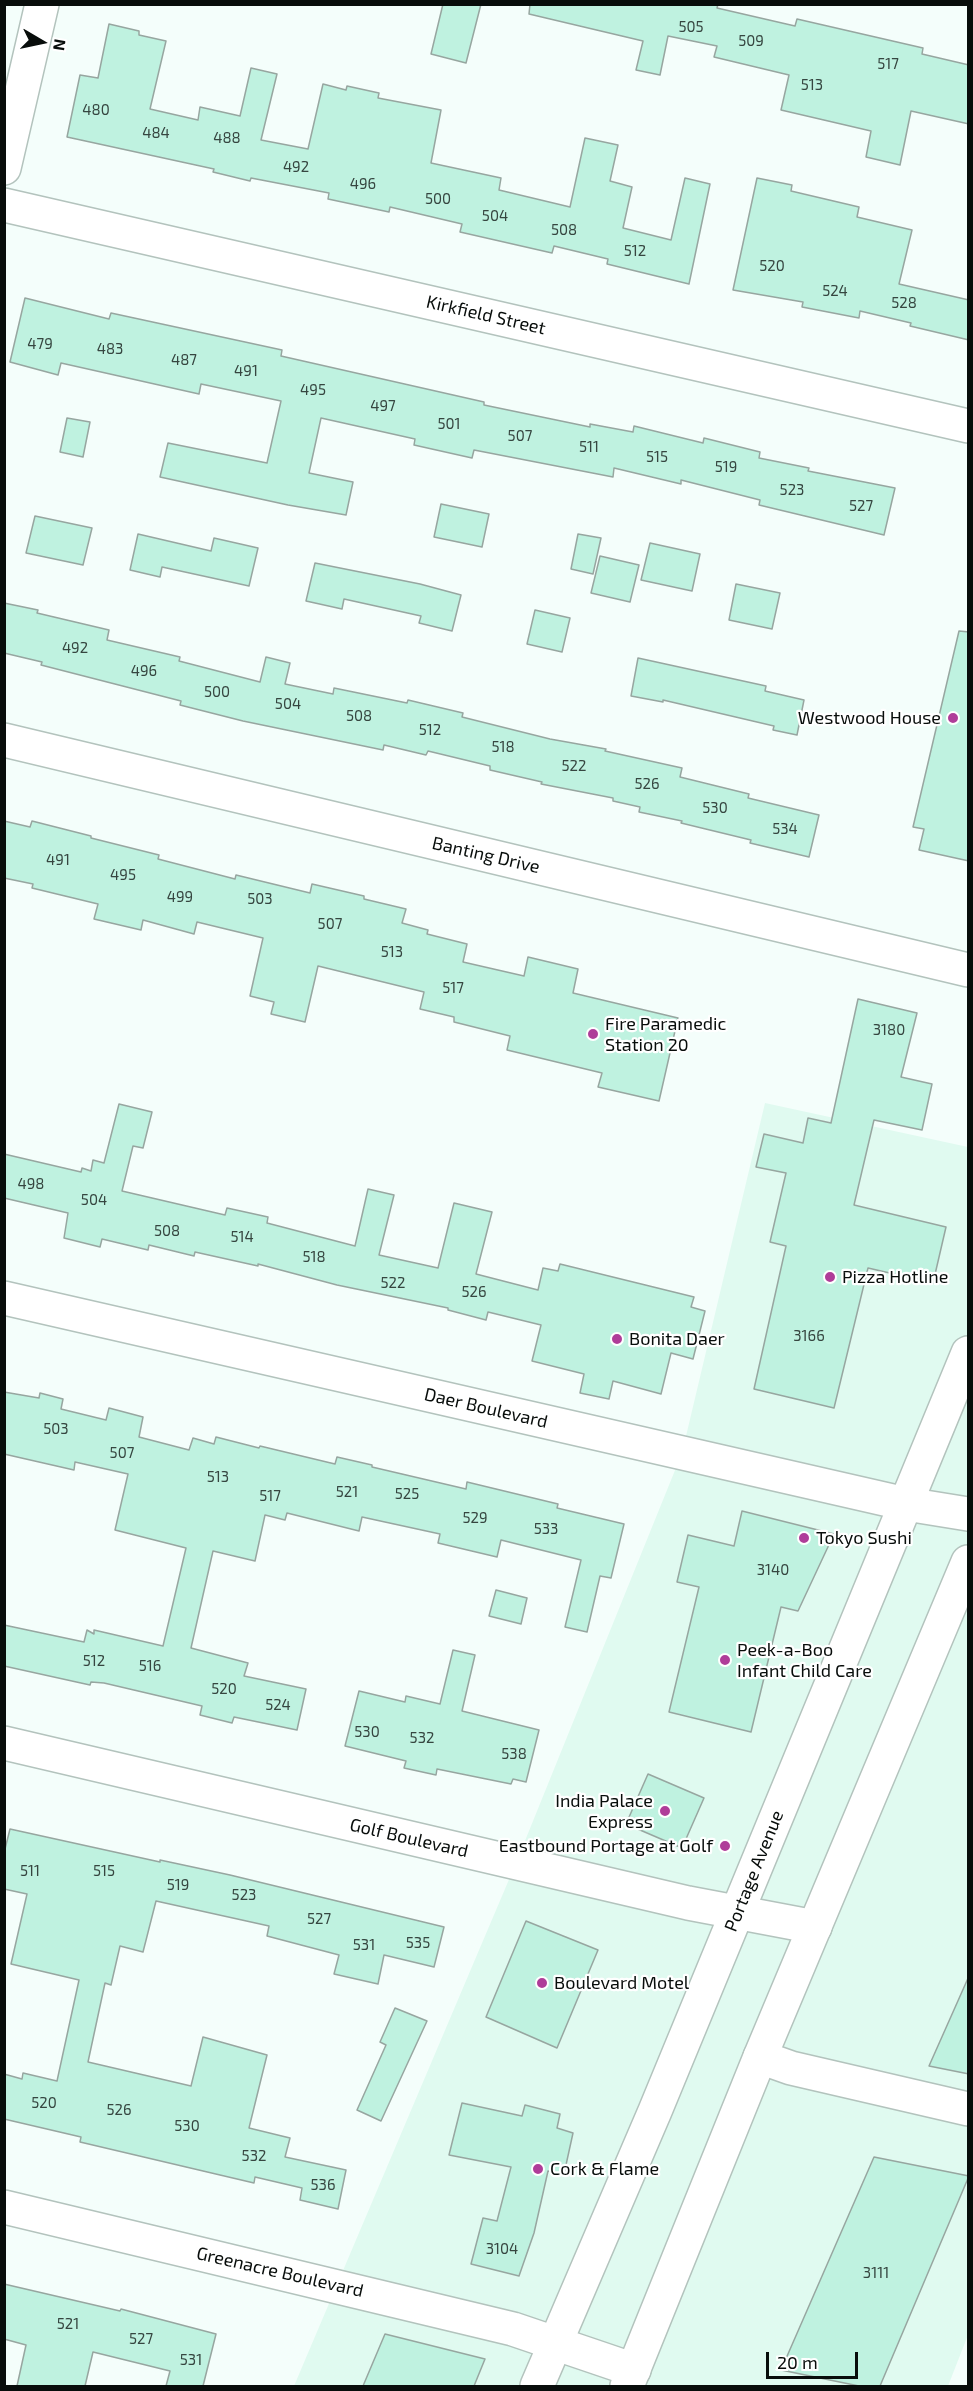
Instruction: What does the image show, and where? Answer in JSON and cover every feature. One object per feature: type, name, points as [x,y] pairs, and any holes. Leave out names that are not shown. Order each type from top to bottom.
[{"type":"main road","points":[[4,168],[42,4]]},
{"type":"main road","name":"Kirkfield Street","points":[[4,205],[969,426]]},
{"type":"main road","name":"Banting Drive","points":[[4,740],[969,970]]},
{"type":"main road","name":"Daer Boulevard","points":[[4,1298],[906,1504],[969,1514]]},
{"type":"main road","name":"Portage Avenue","points":[[537,2386],[655,2111],[969,1353]]},
{"type":"main road","points":[[631,2378],[760,2057],[969,1562]]},
{"type":"main road","name":"Golf Boulevard","points":[[4,1743],[688,1903],[815,1927]]},
{"type":"main road","points":[[760,2057],[791,2068],[969,2109]]},
{"type":"main road","name":"Greenacre Boulevard","points":[[4,2207],[491,2323],[554,2342],[631,2378]]},
{"type":"shaded area","points":[[765,1103],[968,1147],[968,2335],[948,2386],[294,2386],[516,1863],[682,1453]]},
{"type":"building","points":[[443,4],[481,4],[466,63],[431,54]]},
{"type":"building","points":[[530,4],[718,4],[717,8],[795,26],[797,19],[923,48],[922,54],[969,65],[969,124],[911,111],[900,165],[866,157],[871,131],[781,110],[789,75],[714,57],[717,46],[668,36],[660,75],[636,70],[643,41],[529,14]]},
{"type":"building","points":[[109,24],[139,31],[139,35],[166,41],[150,109],[198,120],[200,107],[240,116],[251,68],[277,74],[261,140],[308,149],[323,84],[346,90],[347,86],[379,93],[378,98],[441,110],[431,163],[501,178],[499,190],[570,207],[585,138],[618,145],[610,181],[632,187],[623,228],[671,240],[685,178],[710,184],[689,284],[607,264],[608,259],[554,246],[552,253],[460,232],[462,224],[390,207],[389,212],[328,199],[329,193],[251,178],[250,181],[213,172],[214,169],[67,137],[80,75],[98,78]]},
{"type":"building","points":[[757,178],[792,185],[791,191],[859,207],[857,217],[912,230],[899,284],[969,300],[969,340],[860,311],[859,318],[802,307],[803,302],[733,290]]},
{"type":"building","points":[[25,298],[109,319],[111,313],[282,350],[281,356],[484,402],[484,405],[590,427],[590,424],[633,432],[634,426],[703,443],[704,438],[760,452],[759,458],[809,468],[808,471],[895,488],[884,535],[759,505],[760,500],[681,480],[681,484],[614,468],[613,477],[474,450],[472,458],[414,445],[415,439],[321,418],[309,473],[353,482],[346,515],[288,505],[160,477],[168,443],[267,463],[281,401],[201,384],[199,394],[61,363],[58,375],[10,362]]},
{"type":"building","points":[[67,418],[90,422],[83,457],[60,452]]},
{"type":"building","points":[[441,504],[489,514],[482,547],[434,537]]},
{"type":"building","points":[[35,516],[92,528],[83,565],[26,553]]},
{"type":"building","points":[[138,534],[211,551],[214,538],[258,548],[249,586],[162,567],[160,577],[130,570]]},
{"type":"building","points":[[578,534],[601,538],[593,574],[571,569]]},
{"type":"building","points":[[650,543],[700,554],[692,591],[641,580]]},
{"type":"building","points":[[600,556],[639,565],[630,602],[591,593]]},
{"type":"building","points":[[315,563],[420,584],[461,595],[452,631],[419,623],[421,616],[344,599],[342,609],[306,601]]},
{"type":"building","points":[[736,584],[780,593],[772,629],[729,620]]},
{"type":"building","points":[[4,603],[109,630],[107,640],[180,657],[179,661],[260,682],[266,657],[290,663],[285,684],[333,694],[334,688],[407,703],[408,700],[463,713],[462,717],[550,739],[606,749],[605,751],[682,768],[680,777],[749,794],[748,798],[819,815],[809,857],[750,843],[751,840],[681,823],[682,821],[639,812],[640,807],[613,801],[613,798],[541,784],[542,782],[490,770],[490,766],[428,751],[426,755],[384,745],[383,750],[243,721],[180,705],[181,701],[41,665],[42,662],[4,653]]},
{"type":"building","points":[[535,610],[570,618],[562,652],[527,644]]},
{"type":"building","name":"Westwood House","points":[[959,631],[969,632],[969,861],[919,850],[924,829],[913,827]]},
{"type":"building","points":[[638,658],[766,686],[765,691],[804,700],[797,735],[773,730],[774,726],[663,700],[663,702],[631,696]]},
{"type":"building","points":[[4,821],[30,827],[32,821],[159,855],[158,859],[235,879],[236,875],[310,893],[312,884],[364,896],[364,899],[406,909],[402,923],[428,930],[427,934],[467,944],[463,962],[524,976],[528,957],[578,969],[573,993],[678,1018],[659,1101],[598,1087],[602,1073],[507,1050],[510,1036],[454,1022],[454,1017],[420,1009],[424,992],[318,966],[305,1022],[271,1014],[274,1002],[250,996],[263,938],[197,922],[194,934],[143,920],[141,930],[94,919],[98,904],[32,888],[33,884],[4,878]]},
{"type":"building","points":[[858,999],[917,1013],[901,1077],[932,1084],[922,1130],[874,1120],[854,1205],[946,1227],[933,1283],[868,1268],[834,1408],[754,1389],[786,1246],[770,1242],[786,1173],[756,1167],[764,1134],[803,1143],[808,1118],[831,1123]]},
{"type":"building","points":[[119,1104],[152,1112],[143,1148],[133,1146],[122,1191],[225,1215],[227,1208],[268,1217],[267,1223],[355,1246],[368,1189],[394,1195],[379,1255],[438,1268],[454,1203],[492,1212],[476,1274],[538,1290],[543,1268],[558,1271],[560,1264],[694,1297],[691,1307],[705,1311],[693,1359],[671,1353],[661,1394],[613,1381],[609,1399],[580,1393],[584,1374],[532,1361],[541,1325],[488,1312],[486,1320],[448,1310],[448,1308],[337,1285],[258,1264],[258,1266],[195,1252],[194,1256],[149,1245],[148,1250],[102,1239],[100,1247],[64,1238],[68,1213],[4,1198],[4,1154],[81,1172],[82,1168],[91,1171],[93,1160],[104,1163]]},
{"type":"building","points":[[4,1392],[39,1398],[40,1393],[63,1399],[61,1409],[106,1420],[109,1408],[143,1417],[139,1437],[189,1450],[193,1438],[214,1444],[216,1437],[335,1464],[337,1457],[466,1489],[467,1482],[558,1504],[557,1508],[624,1524],[611,1578],[600,1576],[587,1632],[565,1627],[581,1560],[501,1540],[497,1557],[438,1543],[440,1534],[362,1517],[359,1531],[287,1513],[285,1520],[265,1515],[255,1561],[213,1551],[191,1648],[248,1663],[244,1676],[306,1689],[297,1730],[234,1717],[232,1723],[200,1715],[202,1706],[104,1683],[91,1682],[90,1685],[4,1666],[4,1625],[84,1642],[87,1630],[94,1634],[94,1630],[163,1646],[186,1548],[115,1530],[128,1474],[75,1462],[74,1470],[4,1454]]},
{"type":"building","points":[[742,1511],[834,1534],[798,1611],[781,1607],[751,1732],[669,1712],[699,1587],[677,1582],[688,1535],[734,1546]]},
{"type":"building","points":[[496,1590],[527,1598],[521,1624],[489,1616]]},
{"type":"building","points":[[453,1650],[475,1655],[462,1711],[539,1730],[526,1782],[513,1779],[511,1784],[437,1769],[436,1775],[404,1768],[406,1761],[345,1746],[359,1691],[405,1702],[406,1696],[440,1704]]},
{"type":"building","name":"India Palace Express","points":[[648,1774],[704,1798],[682,1848],[626,1824]]},
{"type":"building","points":[[10,1829],[230,1875],[444,1927],[434,1967],[384,1955],[378,1984],[334,1974],[339,1955],[267,1936],[269,1926],[156,1901],[143,1952],[120,1946],[111,1985],[105,1983],[88,2062],[191,2086],[203,2037],[267,2055],[249,2128],[290,2138],[285,2157],[346,2170],[338,2209],[300,2200],[302,2188],[255,2177],[254,2183],[80,2142],[81,2137],[4,2119],[4,2074],[22,2079],[23,2073],[57,2081],[79,1980],[11,1964],[27,1894],[4,1889],[4,1853]]},
{"type":"building","name":"Boulevard Motel","points":[[526,1921],[598,1950],[557,2048],[486,2017]]},
{"type":"building","points":[[969,1976],[969,2074],[929,2066]]},
{"type":"building","points":[[395,2008],[427,2021],[381,2121],[357,2110],[386,2045],[380,2042]]},
{"type":"building","name":"Cork & Flame","points":[[462,2103],[522,2116],[525,2105],[560,2114],[557,2128],[573,2133],[564,2174],[548,2171],[534,2233],[519,2276],[471,2264],[483,2218],[497,2221],[511,2167],[449,2155]]},
{"type":"building","points":[[874,2157],[969,2176],[880,2386],[859,2386],[781,2370]]},
{"type":"building","points":[[4,2284],[120,2311],[121,2309],[216,2334],[203,2386],[166,2386],[170,2371],[93,2352],[85,2386],[17,2386],[26,2345],[4,2339]]},
{"type":"building","points":[[385,2334],[485,2359],[474,2386],[363,2386]]},
{"type":"place","name":"Westwood House","points":[[953,718]]},
{"type":"place","name":"Fire Paramedic Station 20","points":[[593,1034]]},
{"type":"place","name":"Pizza Hotline","points":[[830,1277]]},
{"type":"place","name":"Bonita Daer","points":[[617,1339]]},
{"type":"place","name":"Tokyo Sushi","points":[[804,1538]]},
{"type":"place","name":"Peek-a-Boo Infant Child Care","points":[[725,1660]]},
{"type":"place","name":"India Palace Express","points":[[665,1811]]},
{"type":"place","name":"Eastbound Portage at Golf","points":[[725,1846]]},
{"type":"place","name":"Boulevard Motel","points":[[542,1983]]},
{"type":"place","name":"Cork & Flame","points":[[538,2169]]}]
